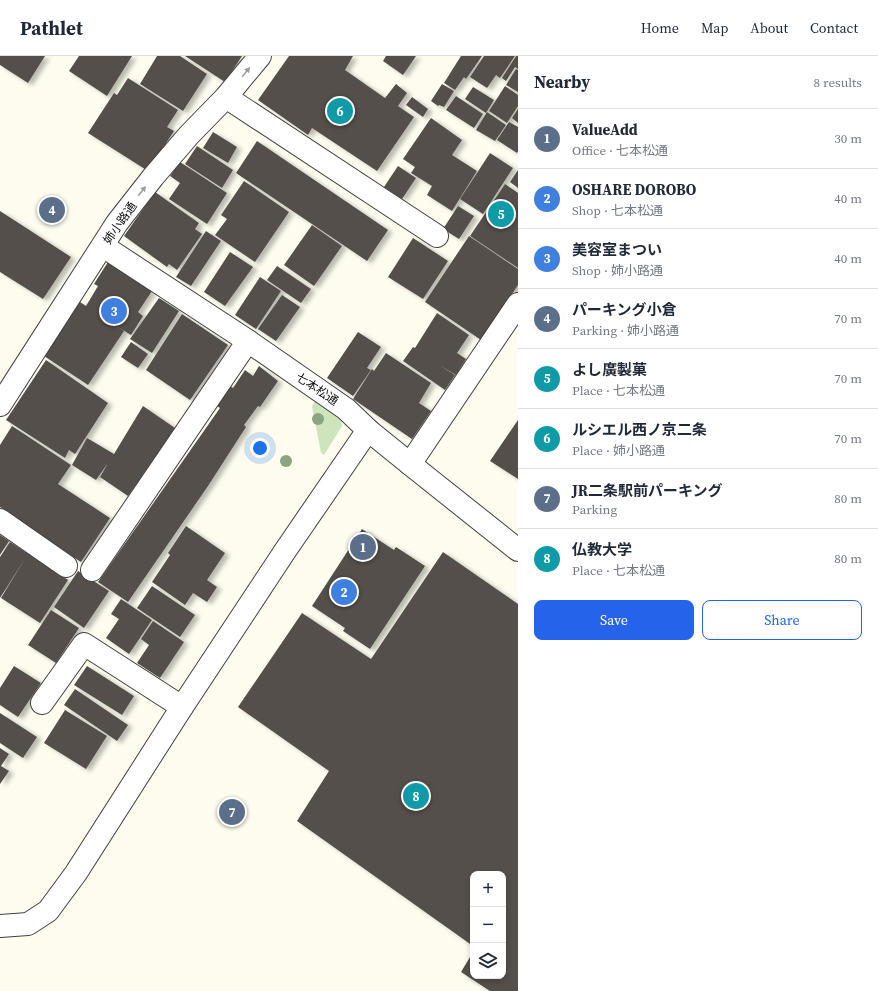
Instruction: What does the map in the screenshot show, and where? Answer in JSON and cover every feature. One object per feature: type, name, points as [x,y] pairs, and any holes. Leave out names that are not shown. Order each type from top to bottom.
[{"type":"street","name":"姉小路通","points":[[0,405],[117,223],[153,177],[189,135],[226,97],[260,56]]},
{"type":"street","points":[[226,97],[437,236]]},
{"type":"street","name":"七本松通","points":[[103,246],[248,341],[346,409],[368,430],[518,550]]},
{"type":"street","points":[[410,464],[518,304]]},
{"type":"street","points":[[92,570],[248,341]]},
{"type":"street","points":[[0,926],[28,924],[48,911],[76,873],[182,707],[285,551],[368,430]]},
{"type":"street","points":[[0,520],[66,566]]},
{"type":"street","points":[[42,703],[84,644],[182,707]]},
{"type":"green space","points":[[315,401],[341,419],[342,426],[324,455],[321,453],[312,406]]},
{"type":"building","points":[[0,56],[45,56],[28,83],[0,65]]},
{"type":"building","points":[[79,56],[132,56],[107,96],[69,71]]},
{"type":"building","points":[[157,56],[180,56],[207,74],[183,111],[140,84]]},
{"type":"building","points":[[185,56],[242,56],[225,82]]},
{"type":"building","points":[[289,56],[353,56],[345,70],[385,98],[396,84],[407,93],[398,106],[414,117],[377,171],[312,128],[308,135],[258,100]]},
{"type":"building","points":[[386,56],[416,56],[403,75],[383,61]]},
{"type":"building","points":[[461,56],[482,56],[466,79],[464,77],[455,90],[444,83]]},
{"type":"building","points":[[484,56],[515,56],[500,78],[496,75],[487,88],[470,77]]},
{"type":"building","points":[[516,56],[518,56],[518,69],[515,67],[506,81],[502,78]]},
{"type":"building","points":[[516,69],[518,70],[518,92],[506,85]]},
{"type":"building","points":[[128,78],[178,110],[167,127],[174,131],[148,171],[88,133],[114,93],[117,95]]},
{"type":"building","points":[[442,84],[454,91],[444,107],[438,106],[431,101]]},
{"type":"building","points":[[505,86],[518,95],[518,106],[507,123],[489,111]]},
{"type":"building","points":[[473,87],[494,100],[486,113],[465,99]]},
{"type":"building","points":[[456,96],[483,114],[474,128],[446,110]]},
{"type":"building","points":[[412,97],[428,109],[423,117],[406,105]]},
{"type":"building","points":[[518,109],[518,123],[512,118]]},
{"type":"building","points":[[487,112],[506,125],[495,141],[476,130]]},
{"type":"building","points":[[431,118],[462,140],[452,155],[477,171],[452,211],[427,195],[432,186],[411,173],[415,167],[403,159]]},
{"type":"building","points":[[509,122],[518,127],[517,153],[497,140]]},
{"type":"building","points":[[213,132],[237,147],[228,163],[203,148]]},
{"type":"building","points":[[257,141],[388,230],[367,261],[236,173]]},
{"type":"building","points":[[197,146],[233,170],[222,188],[185,164]]},
{"type":"building","points":[[490,153],[513,168],[483,214],[460,199]]},
{"type":"building","points":[[180,162],[227,193],[207,224],[169,199],[180,183],[170,176]]},
{"type":"building","points":[[398,166],[416,178],[402,199],[384,187]]},
{"type":"building","points":[[518,170],[518,188],[510,182]]},
{"type":"building","points":[[244,181],[289,212],[255,262],[215,235],[227,219],[221,215]]},
{"type":"building","points":[[505,184],[518,193],[518,268],[470,236]]},
{"type":"building","points":[[155,192],[199,223],[195,229],[202,234],[177,270],[169,264],[167,267],[124,236]]},
{"type":"building","points":[[458,206],[474,216],[459,239],[443,229]]},
{"type":"building","points":[[0,211],[71,257],[43,299],[0,272]]},
{"type":"building","points":[[312,225],[342,246],[314,286],[284,265]]},
{"type":"building","points":[[206,231],[221,241],[191,286],[176,277]]},
{"type":"building","points":[[469,236],[518,269],[518,285],[481,340],[425,302]]},
{"type":"building","points":[[413,238],[448,261],[423,299],[388,277]]},
{"type":"building","points":[[230,252],[253,267],[225,306],[204,292]]},
{"type":"building","points":[[108,262],[152,291],[138,312],[143,316],[131,335],[113,324],[124,331],[88,385],[44,356],[80,302],[86,306],[98,286],[94,284]]},
{"type":"building","points":[[277,266],[311,289],[301,303],[267,280]]},
{"type":"building","points":[[260,277],[281,291],[256,329],[235,315]]},
{"type":"building","points":[[282,295],[300,307],[276,341],[258,329]]},
{"type":"building","points":[[159,298],[179,311],[152,353],[130,339]]},
{"type":"building","points":[[437,313],[469,335],[457,353],[466,359],[456,375],[439,365],[455,375],[445,390],[403,361],[413,347],[415,348]]},
{"type":"building","points":[[182,314],[228,345],[190,400],[146,370]]},
{"type":"building","points":[[358,332],[381,347],[367,368],[371,370],[353,396],[327,378]]},
{"type":"building","points":[[131,342],[148,354],[138,368],[121,357]]},
{"type":"building","points":[[386,353],[431,383],[419,403],[431,411],[412,439],[353,399],[372,369],[374,371]]},
{"type":"building","points":[[46,360],[108,403],[75,454],[69,450],[65,458],[6,420]]},
{"type":"building","points":[[259,366],[278,381],[260,407],[258,406],[244,425],[246,427],[208,486],[128,602],[98,582],[220,408],[214,404],[227,384],[233,388],[245,370],[253,376]]},
{"type":"building","points":[[143,406],[175,428],[128,496],[100,477],[108,463],[96,480],[72,465],[87,438],[114,454]]},
{"type":"building","points":[[518,420],[518,479],[490,461]]},
{"type":"building","points":[[12,426],[71,465],[58,484],[110,518],[81,562],[2,511],[3,509],[0,507],[0,445]]},
{"type":"building","points":[[186,526],[225,553],[207,580],[217,587],[207,602],[193,593],[185,605],[152,582],[170,555],[168,553]]},
{"type":"building","points":[[362,529],[394,550],[396,547],[425,566],[370,649],[343,631],[345,628],[312,606]]},
{"type":"building","points":[[0,535],[9,541],[0,555]]},
{"type":"building","points":[[10,542],[68,580],[40,623],[1,598],[26,557],[0,598],[0,557]]},
{"type":"building","points":[[443,552],[518,604],[518,991],[490,991],[472,979],[506,979],[506,871],[470,871],[470,944],[297,821],[329,771],[238,707],[302,613],[371,659]]},
{"type":"building","points":[[78,571],[109,591],[84,628],[54,607]]},
{"type":"building","points":[[152,586],[195,615],[180,637],[137,608]]},
{"type":"building","points":[[121,599],[152,620],[129,654],[106,638],[119,619],[111,614]]},
{"type":"building","points":[[51,610],[79,628],[56,663],[28,645]]},
{"type":"building","points":[[153,621],[184,642],[160,678],[137,663],[149,645],[141,639]]},
{"type":"building","points":[[14,666],[41,683],[18,717],[0,705],[0,688]]},
{"type":"building","points":[[87,666],[134,696],[122,715],[74,685]]},
{"type":"building","points":[[75,689],[128,725],[117,741],[64,705]]},
{"type":"building","points":[[65,710],[107,736],[86,769],[44,743]]},
{"type":"building","points":[[0,713],[37,737],[23,758],[0,743]]},
{"type":"building","points":[[0,748],[9,754],[1,766],[9,771],[0,784]]},
{"type":"building","points":[[470,957],[470,978],[461,972]]},
{"type":"place","name":"ルシエル西ノ京二条","points":[[340,111]]},
{"type":"place","name":"パーキング小倉","points":[[52,210]]},
{"type":"place","name":"よし廣製菓","points":[[501,214]]},
{"type":"place","name":"美容室まつい","points":[[114,311]]},
{"type":"place","name":"ValueAdd","points":[[363,547]]},
{"type":"place","name":"OSHARE DOROBO","points":[[344,592]]},
{"type":"place","name":"仏教大学","points":[[416,796]]},
{"type":"place","name":"JR二条駅前パーキング","points":[[232,812]]}]
